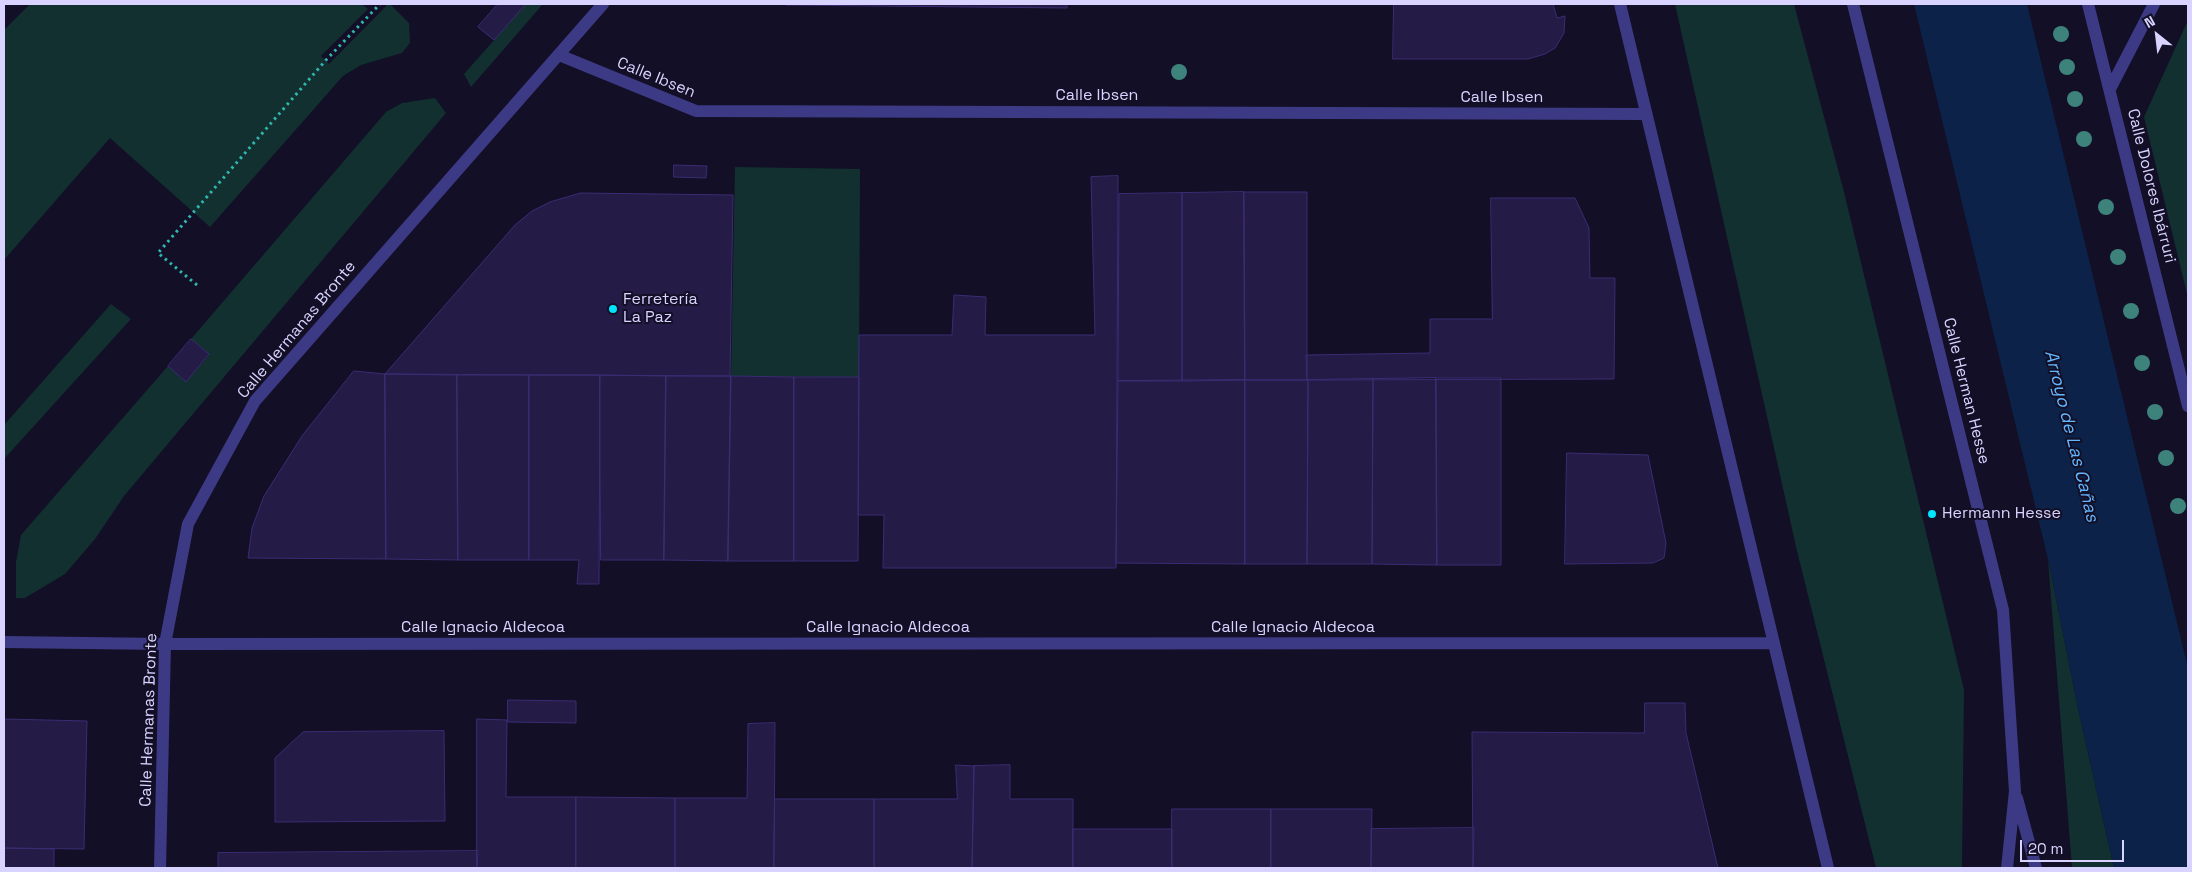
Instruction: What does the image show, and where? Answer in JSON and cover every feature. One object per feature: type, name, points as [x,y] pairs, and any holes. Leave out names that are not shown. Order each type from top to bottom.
[{"type":"street","name":"Calle Hermanas Bronte","points":[[160,868],[165,644],[188,524],[255,401],[603,4]]},
{"type":"street","points":[[1620,4],[1828,868]]},
{"type":"street","name":"Calle Herman Hesse","points":[[1853,4],[2003,610],[2015,791],[2007,868]]},
{"type":"street","name":"Calle Dolores Ibárruri","points":[[2088,4],[2188,406]]},
{"type":"street","points":[[2110,89],[2154,4]]},
{"type":"street","name":"Calle Ibsen","points":[[559,55],[696,111],[1646,114]]},
{"type":"street","name":"Calle Ignacio Aldecoa","points":[[4,642],[165,644],[1773,644]]},
{"type":"street","name":"Calle Herman Hesse","points":[[2015,791],[2036,868]]},
{"type":"path","points":[[197,285],[158,253],[326,60],[380,4]]},
{"type":"green space","points":[[30,4],[362,4],[368,9],[321,56],[329,64],[390,4],[409,23],[410,43],[402,53],[361,65],[343,76],[210,227],[110,138],[4,260],[4,30]]},
{"type":"green space","points":[[526,4],[543,4],[471,87],[464,74]]},
{"type":"green space","points":[[1675,4],[1794,4],[1844,192],[1964,690],[1962,868],[1876,868],[1797,551]]},
{"type":"green space","points":[[2188,20],[2188,298],[2144,117]]},
{"type":"green space","points":[[435,98],[446,113],[124,496],[95,539],[65,574],[25,598],[16,598],[16,562],[21,535],[168,366],[186,382],[209,355],[191,339],[386,112],[402,103]]},
{"type":"green space","points":[[735,167],[860,169],[859,377],[731,376]]},
{"type":"green space","points":[[111,304],[131,319],[4,459],[4,425]]},
{"type":"green space","points":[[2048,559],[2079,713],[2114,868],[2072,868]]},
{"type":"water","name":"Arroyo de Las Cañas","points":[[1914,4],[2027,4],[2188,668],[2188,868],[2114,868],[2079,713],[2048,559]]},
{"type":"building","points":[[498,4],[526,4],[494,40],[478,27]]},
{"type":"building","points":[[1067,4],[1067,8],[786,5]]},
{"type":"building","points":[[1394,4],[1553,4],[1557,18],[1565,16],[1564,33],[1555,48],[1545,54],[1528,59],[1393,59]]},
{"type":"building","points":[[674,165],[707,166],[706,178],[674,177]]},
{"type":"building","points":[[1118,176],[1116,568],[883,568],[884,515],[858,515],[859,335],[952,335],[954,295],[986,297],[985,335],[1095,335],[1091,177]]},
{"type":"building","points":[[1244,192],[1307,192],[1307,380],[1245,380]]},
{"type":"building","points":[[1244,192],[1245,380],[1182,381],[1182,193]]},
{"type":"building","points":[[581,193],[733,195],[730,376],[385,374],[515,225],[532,211],[550,202]]},
{"type":"building","points":[[1182,193],[1182,381],[1118,381],[1119,194]]},
{"type":"building","points":[[1491,198],[1575,198],[1589,228],[1590,278],[1615,278],[1614,379],[1307,380],[1306,355],[1430,353],[1430,319],[1492,319]]},
{"type":"building","points":[[191,339],[209,354],[186,382],[168,366]]},
{"type":"building","points":[[354,371],[385,374],[386,559],[248,558],[252,528],[264,496],[302,436]]},
{"type":"building","points":[[385,374],[457,375],[458,560],[386,559]]},
{"type":"building","points":[[457,375],[529,375],[529,560],[458,560]]},
{"type":"building","points":[[529,375],[600,375],[599,584],[577,584],[579,560],[529,560]]},
{"type":"building","points":[[600,375],[666,376],[664,560],[601,560]]},
{"type":"building","points":[[666,376],[731,376],[728,561],[664,560]]},
{"type":"building","points":[[731,376],[794,377],[794,561],[728,561]]},
{"type":"building","points":[[794,377],[859,377],[858,561],[794,561]]},
{"type":"building","points":[[1436,378],[1437,565],[1372,564],[1373,379]]},
{"type":"building","points":[[1436,378],[1501,378],[1501,565],[1437,565]]},
{"type":"building","points":[[1373,379],[1372,564],[1307,564],[1308,380]]},
{"type":"building","points":[[1245,380],[1308,380],[1307,564],[1245,564]]},
{"type":"building","points":[[1245,380],[1245,564],[1116,563],[1118,381]]},
{"type":"building","points":[[1567,453],[1648,455],[1666,543],[1664,558],[1653,563],[1565,564]]},
{"type":"building","points":[[508,700],[576,701],[576,723],[508,722]]},
{"type":"building","points":[[1645,703],[1685,703],[1686,733],[1718,868],[1473,868],[1472,732],[1644,733]]},
{"type":"building","points":[[4,719],[87,721],[84,849],[4,848]]},
{"type":"building","points":[[477,719],[507,720],[506,797],[576,797],[576,868],[477,868]]},
{"type":"building","points":[[775,723],[774,868],[675,868],[675,798],[747,798],[748,724]]},
{"type":"building","points":[[444,731],[445,821],[275,822],[275,758],[303,732]]},
{"type":"building","points":[[956,765],[974,766],[972,868],[874,868],[874,799],[957,799]]},
{"type":"building","points":[[1010,765],[1010,799],[1073,799],[1073,868],[972,868],[974,766]]},
{"type":"building","points":[[576,797],[675,798],[675,868],[576,868]]},
{"type":"building","points":[[775,799],[874,799],[874,868],[774,868]]},
{"type":"building","points":[[1172,809],[1271,809],[1271,868],[1172,868]]},
{"type":"building","points":[[1271,809],[1372,809],[1371,868],[1271,868]]},
{"type":"building","points":[[1474,828],[1473,868],[1371,868],[1371,829]]},
{"type":"building","points":[[1073,829],[1172,829],[1172,868],[1073,868]]},
{"type":"building","points":[[4,848],[54,849],[54,868],[4,868]]},
{"type":"building","points":[[478,851],[477,868],[218,868],[218,853]]},
{"type":"place","name":"Ferretería La Paz","points":[[613,309]]},
{"type":"place","name":"Hermann Hesse","points":[[1932,514]]}]
